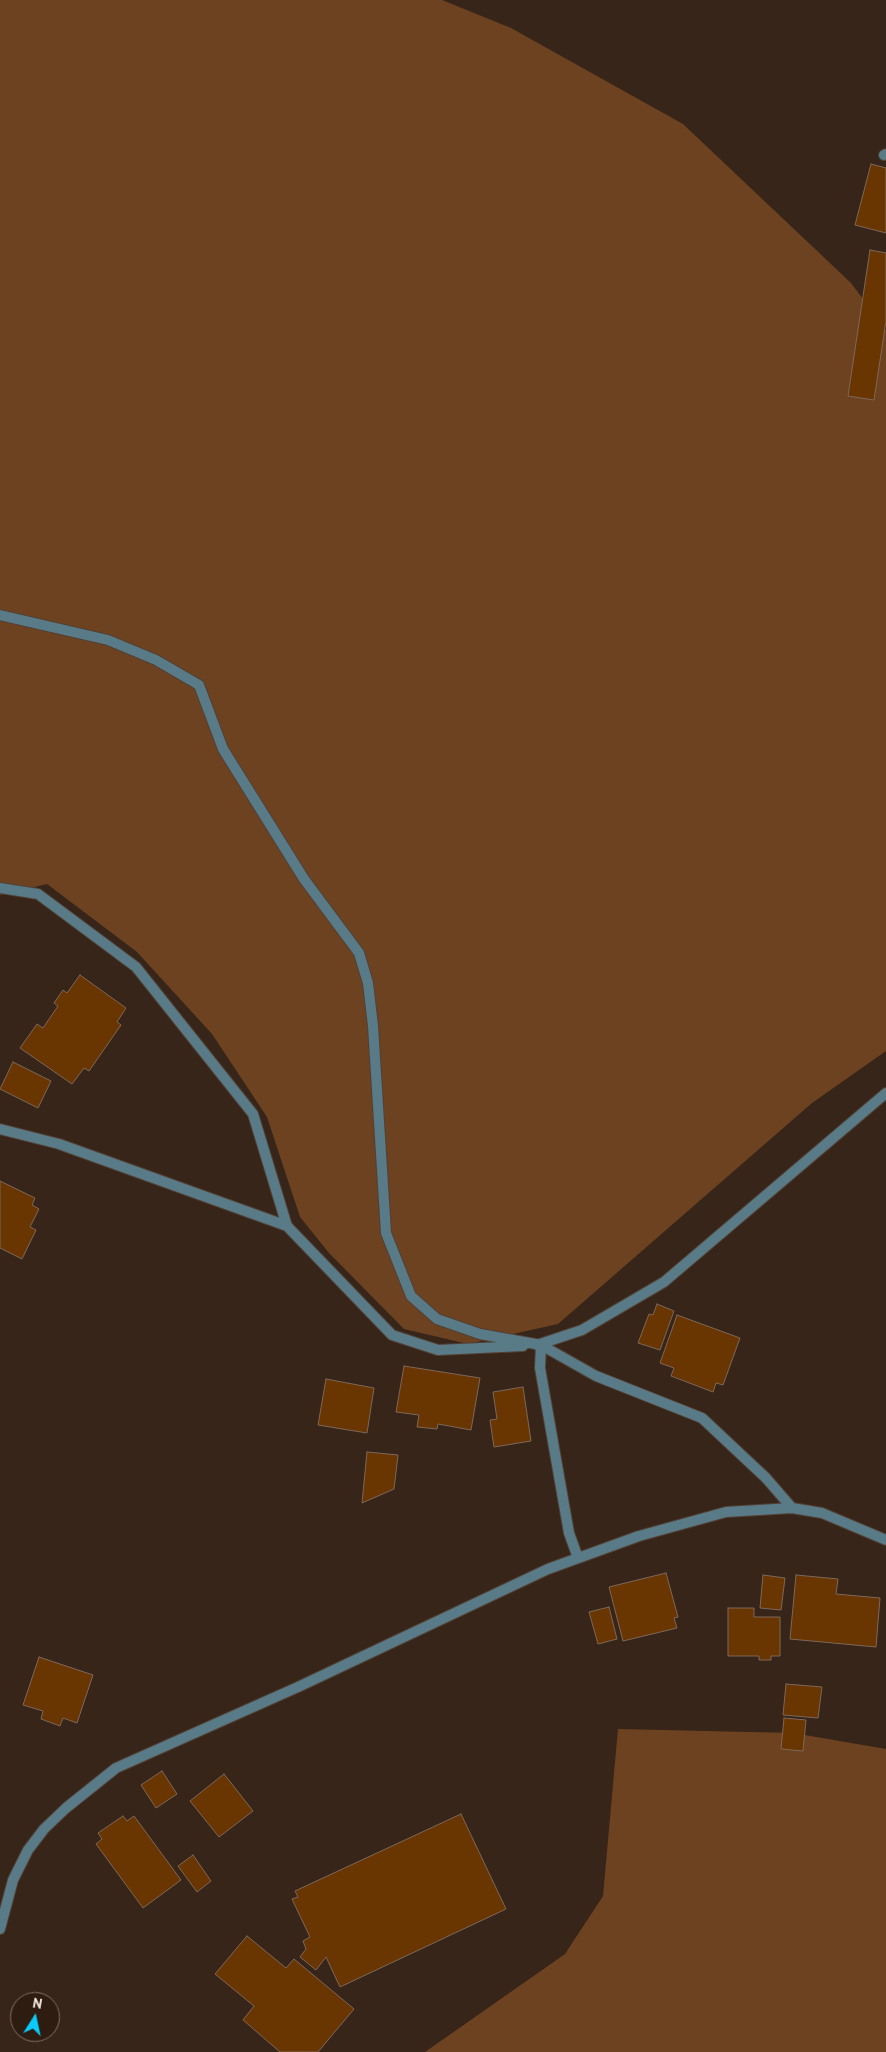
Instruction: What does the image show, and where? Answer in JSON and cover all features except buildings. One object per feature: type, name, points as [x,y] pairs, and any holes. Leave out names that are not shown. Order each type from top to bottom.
[{"type":"street","points":[[0,615],[108,640],[156,660],[199,685],[224,749],[304,879],[359,953],[368,983],[373,1026],[386,1233],[411,1296],[437,1319],[480,1334],[541,1345],[596,1376],[702,1418],[766,1478],[792,1508]]},
{"type":"street","points":[[0,888],[38,894],[136,967],[253,1114],[288,1226],[392,1335],[438,1350],[541,1345],[582,1330],[664,1282],[886,1093]]},
{"type":"street","points":[[0,1129],[59,1144],[288,1226]]},
{"type":"street","points":[[541,1345],[540,1368],[569,1533],[578,1558]]},
{"type":"street","points":[[0,1929],[13,1880],[28,1850],[44,1829],[66,1808],[116,1768],[298,1687],[548,1569],[639,1536],[726,1512],[792,1508],[822,1513],[886,1540]]},
{"type":"shaded area","points":[[0,0],[442,0],[511,28],[683,124],[851,283],[886,330],[886,1051],[812,1103],[558,1324],[468,1344],[404,1329],[329,1253],[300,1217],[267,1117],[212,1034],[137,952],[47,884],[0,895]]},
{"type":"shaded area","points":[[618,1729],[793,1733],[886,1749],[886,2052],[425,2052],[565,1954],[603,1896]]}]
